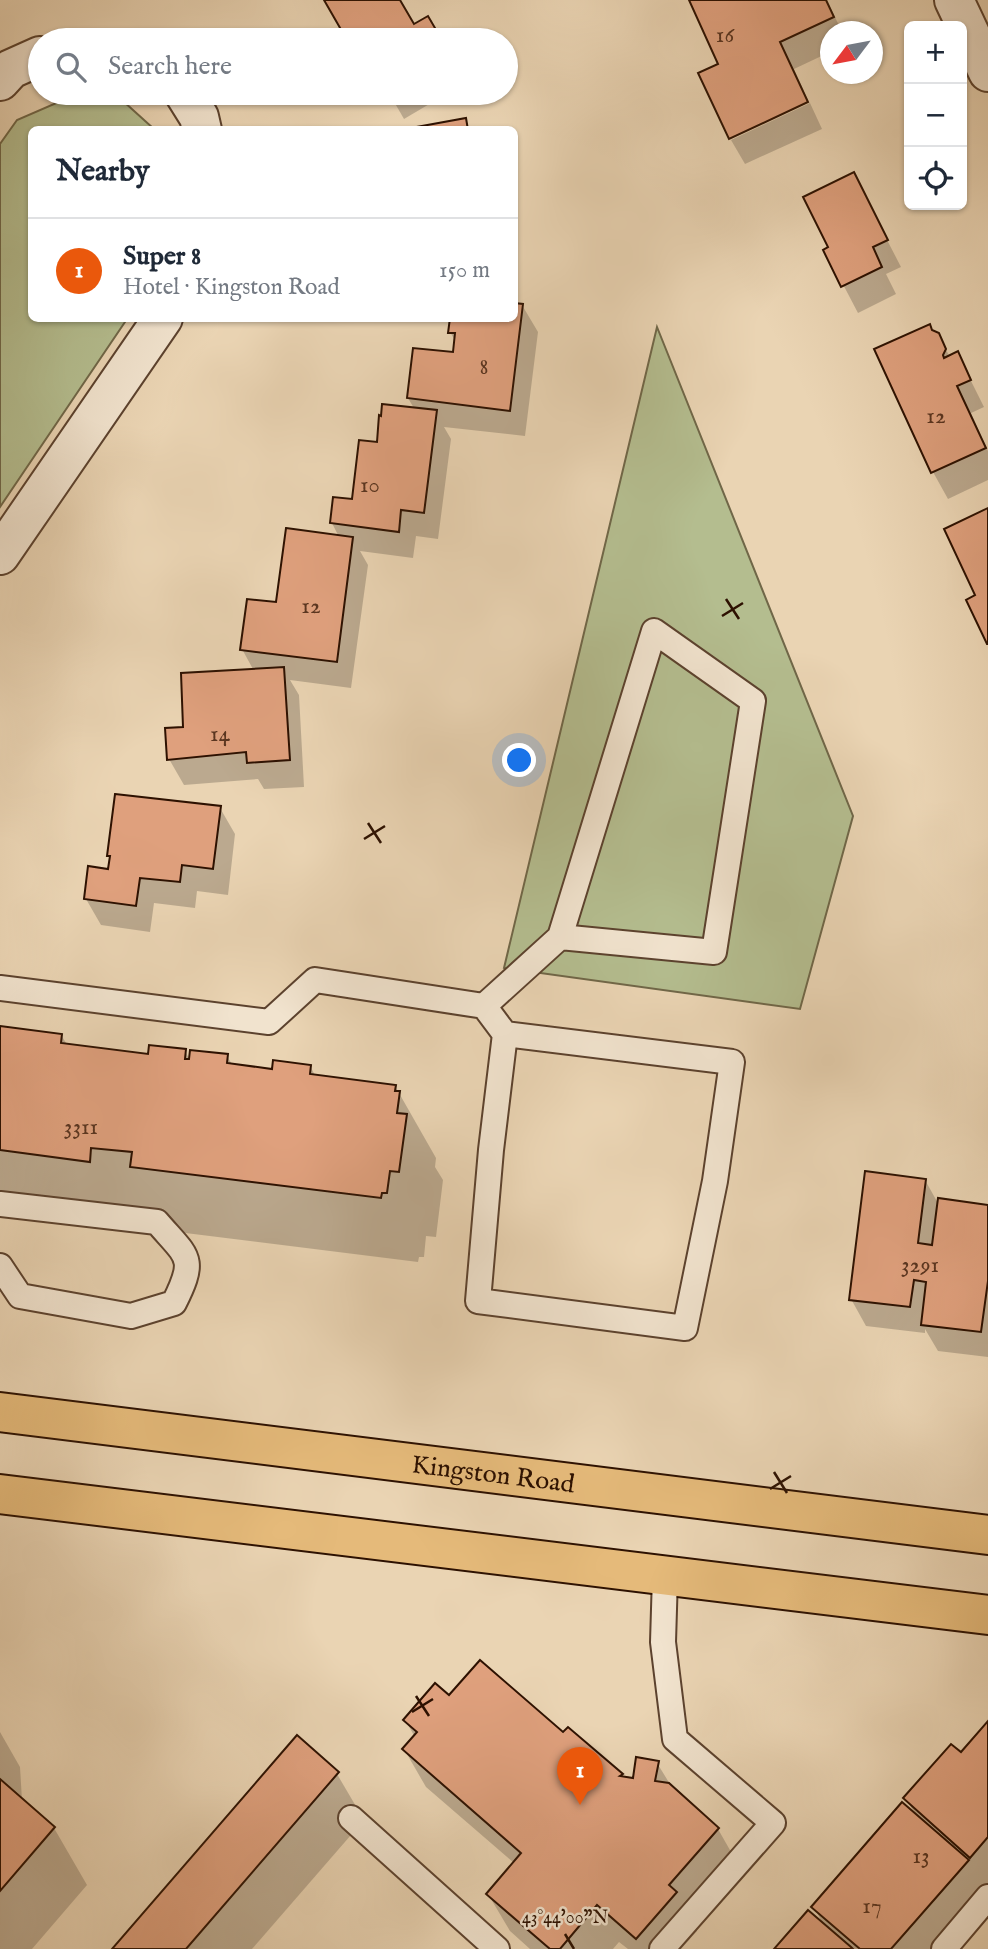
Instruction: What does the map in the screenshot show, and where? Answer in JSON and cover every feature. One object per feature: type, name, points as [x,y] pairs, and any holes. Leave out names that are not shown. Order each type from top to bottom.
[{"type":"main road","name":"Kingston Road","points":[[0,1412],[988,1535]]},
{"type":"main road","points":[[0,1494],[988,1615]]},
{"type":"street","points":[[954,0],[988,72]]},
{"type":"street","points":[[0,81],[11,69],[28,61]]},
{"type":"street","points":[[192,105],[201,126]]},
{"type":"street","points":[[0,555],[160,322]]},
{"type":"lane","points":[[484,1006],[559,937],[654,631],[753,701],[714,952],[559,937]]},
{"type":"lane","points":[[0,988],[269,1022],[315,980],[484,1006],[505,1034],[491,1150],[478,1301],[685,1328],[715,1181],[732,1062],[505,1034]]},
{"type":"lane","points":[[0,1204],[157,1222],[186,1255],[188,1275],[174,1303],[131,1316],[20,1296],[0,1266]]},
{"type":"lane","points":[[662,1949],[773,1823],[675,1739],[663,1642],[665,1576]]},
{"type":"lane","points":[[351,1818],[497,1949]]},
{"type":"lane","points":[[944,1949],[988,1897]]},
{"type":"green space","points":[[52,105],[127,105],[151,126],[28,126],[28,322],[125,322],[0,507],[0,144],[17,120]]},
{"type":"green space","points":[[657,327],[853,816],[800,1009],[504,968]]},
{"type":"building","points":[[324,0],[400,0],[414,24],[428,16],[435,28],[340,28]]},
{"type":"building","points":[[689,0],[826,0],[834,17],[820,21],[820,23],[780,42],[808,102],[729,139],[698,73],[718,64]]},
{"type":"building","points":[[466,118],[467,126],[422,126]]},
{"type":"building","points":[[854,172],[888,240],[873,247],[882,267],[841,287],[823,250],[828,247],[803,197]]},
{"type":"building","points":[[518,303],[523,304],[510,411],[407,398],[413,348],[453,352],[455,333],[448,333],[449,322],[518,322]]},
{"type":"building","points":[[930,324],[932,330],[939,333],[946,349],[944,358],[958,351],[971,380],[957,386],[986,448],[931,473],[874,349]]},
{"type":"building","points":[[382,404],[437,410],[424,513],[401,510],[399,532],[330,523],[333,497],[352,499],[359,440],[377,442]]},
{"type":"building","points":[[988,508],[987,644],[966,600],[975,595],[944,529]]},
{"type":"building","points":[[286,528],[353,537],[337,662],[240,650],[247,599],[276,602]]},
{"type":"building","points":[[284,667],[290,760],[247,763],[246,752],[167,760],[165,728],[183,727],[181,673]]},
{"type":"building","points":[[115,794],[221,806],[213,869],[182,865],[180,882],[140,878],[136,906],[84,899],[88,866],[108,869],[110,856],[107,856]]},
{"type":"building","points":[[0,1026],[62,1034],[61,1043],[148,1054],[149,1045],[186,1049],[185,1059],[189,1059],[190,1050],[228,1054],[227,1063],[272,1069],[273,1060],[311,1065],[310,1074],[396,1085],[395,1091],[400,1091],[397,1113],[407,1114],[399,1172],[390,1171],[387,1193],[382,1193],[381,1198],[130,1167],[132,1152],[91,1148],[90,1162],[0,1150]]},
{"type":"building","points":[[865,1171],[926,1179],[918,1243],[932,1245],[938,1198],[988,1205],[988,1281],[981,1332],[921,1325],[926,1282],[914,1280],[910,1307],[849,1300]]},
{"type":"building","points":[[480,1660],[563,1732],[568,1727],[623,1774],[620,1776],[633,1778],[636,1757],[659,1761],[655,1781],[669,1783],[719,1828],[669,1885],[677,1892],[636,1939],[597,1905],[560,1949],[550,1949],[486,1894],[521,1853],[402,1749],[417,1732],[403,1720],[435,1683],[449,1695]]},
{"type":"building","points":[[988,1721],[988,1837],[970,1858],[903,1798],[951,1744],[961,1752]]},
{"type":"building","points":[[297,1735],[339,1772],[186,1949],[112,1949]]},
{"type":"building","points":[[0,1779],[55,1827],[0,1891]]},
{"type":"building","points":[[902,1802],[969,1860],[891,1949],[860,1949],[811,1907]]},
{"type":"building","points":[[808,1910],[851,1947],[853,1949],[774,1949]]},
{"type":"place","name":"Super 8","points":[[580,1805]]}]
